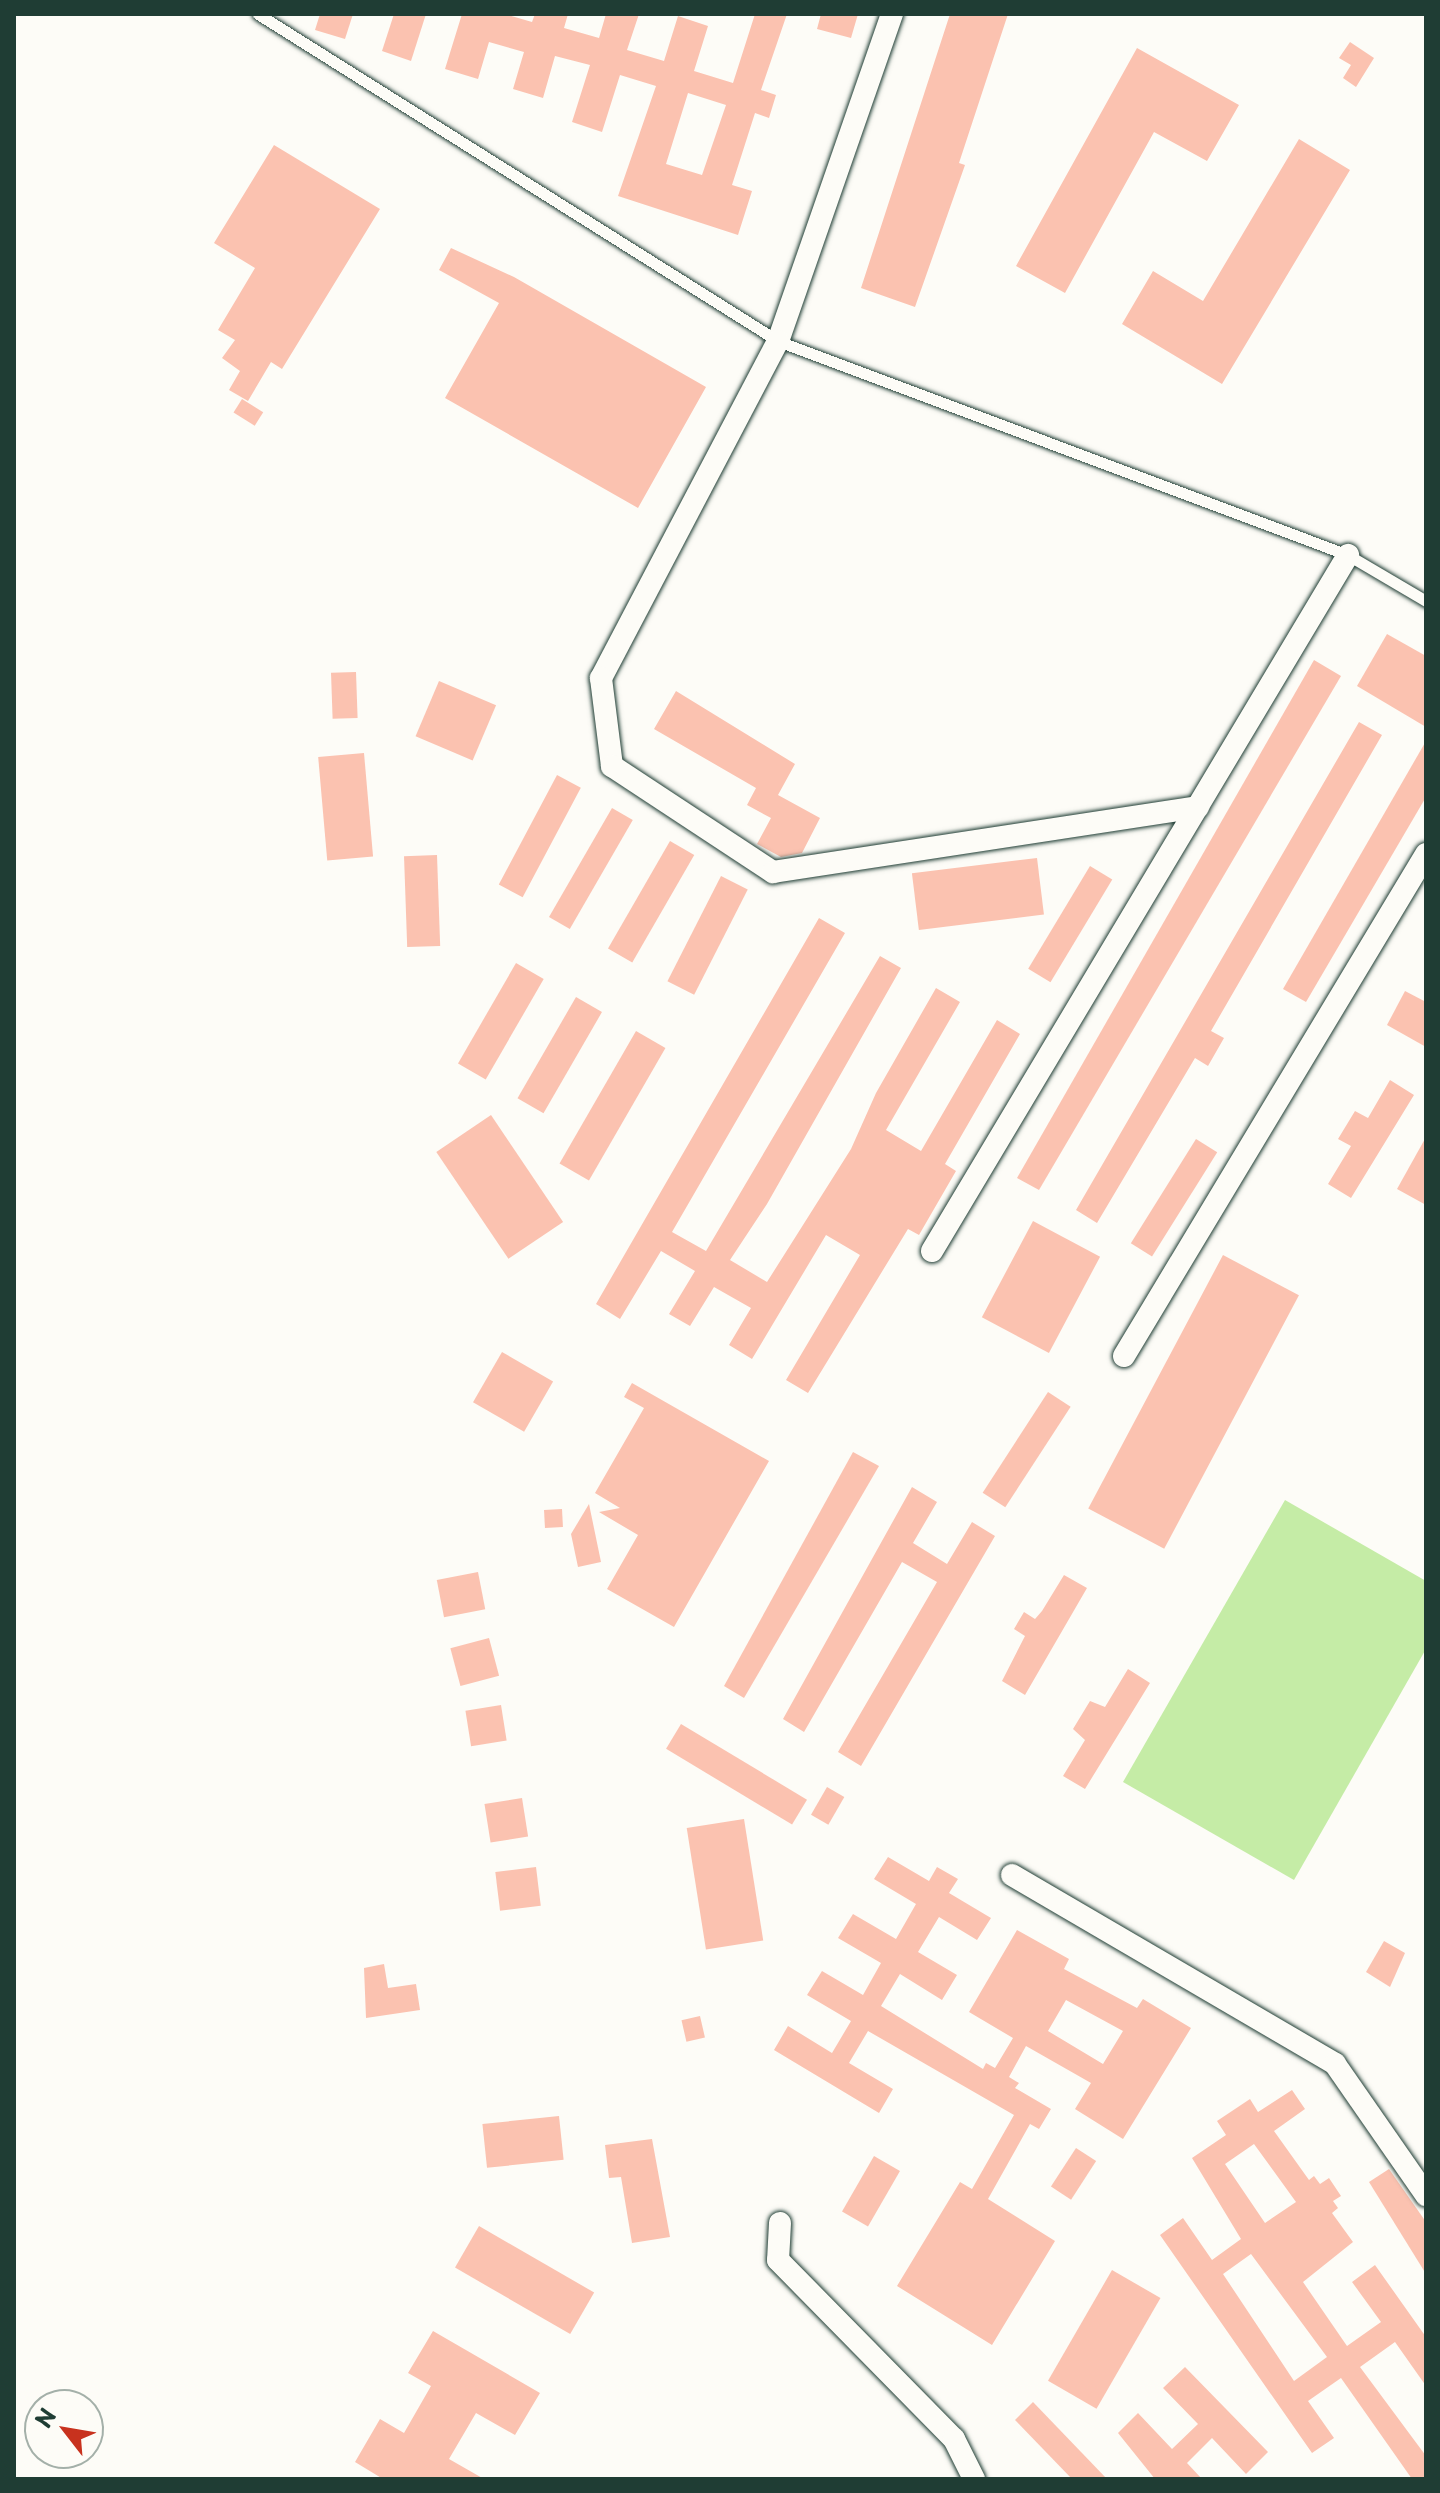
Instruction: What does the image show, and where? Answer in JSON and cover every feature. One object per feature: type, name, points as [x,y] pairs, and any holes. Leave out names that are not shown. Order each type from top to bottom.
[{"type":"street","points":[[892,14],[778,341],[601,678],[612,766],[773,872],[1198,807]]},
{"type":"street","points":[[932,1251],[1348,555]]},
{"type":"street","points":[[1124,1356],[1426,854]]},
{"type":"street","points":[[1012,1875],[1335,2064],[1426,2195]]},
{"type":"street","points":[[780,2223],[778,2260],[954,2439],[974,2479]]},
{"type":"lane","points":[[258,14],[778,341],[1348,555],[1426,601]]},
{"type":"green space","points":[[1285,1500],[1426,1581],[1426,1649],[1294,1880],[1123,1782]]},
{"type":"building","points":[[320,14],[353,14],[345,39],[315,30]]},
{"type":"building","points":[[394,14],[426,14],[411,61],[382,51]]},
{"type":"building","points":[[462,14],[505,14],[532,22],[535,14],[568,14],[564,28],[599,38],[606,14],[639,14],[627,50],[664,61],[678,16],[708,26],[694,71],[733,83],[755,14],[787,14],[761,90],[776,95],[769,118],[755,113],[732,185],[752,191],[738,235],[618,196],[656,86],[620,75],[602,132],[572,122],[590,65],[555,56],[543,98],[513,89],[524,52],[489,42],[478,79],[445,69]],"holes":[[[688,93],[726,105],[702,175],[666,164]]]},
{"type":"building","points":[[821,14],[858,14],[851,38],[817,29]]},
{"type":"building","points":[[950,14],[1008,14],[959,163],[965,165],[915,307],[861,288]]},
{"type":"building","points":[[1350,42],[1374,58],[1356,87],[1343,78],[1351,65],[1339,58]]},
{"type":"building","points":[[1137,48],[1239,105],[1207,161],[1154,132],[1065,293],[1016,266]]},
{"type":"building","points":[[1299,139],[1350,170],[1222,384],[1122,324],[1153,271],[1203,301]]},
{"type":"building","points":[[274,145],[380,209],[282,369],[271,362],[248,401],[229,390],[240,371],[222,358],[235,340],[218,330],[255,268],[214,243]]},
{"type":"building","points":[[451,248],[514,277],[706,387],[638,508],[445,398],[499,303],[439,270]]},
{"type":"building","points":[[242,399],[263,412],[255,426],[234,413]]},
{"type":"building","points":[[1387,634],[1426,656],[1426,727],[1357,686]]},
{"type":"building","points":[[1314,660],[1341,676],[1039,1190],[1017,1178]]},
{"type":"building","points":[[356,672],[358,718],[333,719],[331,673]]},
{"type":"building","points":[[439,681],[496,705],[473,760],[416,736]]},
{"type":"building","points":[[676,691],[795,764],[778,795],[820,818],[802,853],[781,857],[757,844],[771,818],[747,805],[756,788],[654,729]]},
{"type":"building","points":[[1359,722],[1382,735],[1211,1031],[1224,1038],[1208,1066],[1195,1058],[1097,1223],[1076,1210]]},
{"type":"building","points":[[1426,741],[1426,797],[1306,1002],[1283,989]]},
{"type":"building","points":[[364,753],[373,857],[327,861],[318,757]]},
{"type":"building","points":[[557,775],[581,788],[523,897],[499,884]]},
{"type":"building","points":[[612,808],[633,820],[570,929],[549,917]]},
{"type":"building","points":[[670,841],[694,855],[632,962],[608,948]]},
{"type":"building","points":[[437,855],[440,946],[407,947],[404,856]]},
{"type":"building","points":[[1037,858],[1044,915],[919,930],[912,873]]},
{"type":"building","points":[[1090,866],[1112,879],[1050,982],[1028,969]]},
{"type":"building","points":[[721,876],[748,890],[694,995],[667,981]]},
{"type":"building","points":[[819,918],[845,933],[672,1232],[706,1251],[880,956],[901,968],[767,1204],[730,1260],[767,1282],[851,1149],[876,1093],[936,988],[960,1002],[886,1130],[921,1151],[997,1020],[1020,1034],[945,1164],[956,1171],[919,1235],[908,1229],[808,1393],[786,1380],[860,1255],[826,1235],[752,1359],[729,1345],[751,1308],[714,1287],[690,1326],[669,1314],[695,1271],[661,1251],[620,1319],[596,1304]]},
{"type":"building","points":[[516,963],[544,979],[486,1079],[458,1063]]},
{"type":"building","points":[[1405,991],[1426,1002],[1426,1047],[1387,1025]]},
{"type":"building","points":[[576,997],[602,1012],[543,1113],[518,1098]]},
{"type":"building","points":[[636,1031],[665,1048],[589,1181],[560,1164]]},
{"type":"building","points":[[1390,1080],[1414,1095],[1351,1198],[1328,1184],[1351,1146],[1338,1139],[1355,1111],[1368,1118]]},
{"type":"building","points":[[491,1115],[563,1222],[508,1259],[436,1152]]},
{"type":"building","points":[[1426,1137],[1426,1205],[1397,1189]]},
{"type":"building","points":[[1196,1139],[1217,1152],[1152,1257],[1131,1243]]},
{"type":"building","points":[[1033,1221],[1100,1257],[1049,1353],[982,1317]]},
{"type":"building","points":[[1223,1255],[1299,1295],[1164,1549],[1088,1508]]},
{"type":"building","points":[[502,1352],[553,1382],[524,1432],[473,1402]]},
{"type":"building","points":[[632,1383],[769,1461],[674,1627],[607,1589],[638,1535],[599,1512],[620,1508],[595,1493],[644,1408],[624,1397]]},
{"type":"building","points":[[1048,1392],[1071,1407],[1005,1507],[983,1493]]},
{"type":"building","points":[[853,1452],[879,1466],[744,1698],[724,1686]]},
{"type":"building","points":[[912,1487],[937,1502],[913,1543],[947,1564],[972,1522],[995,1536],[861,1766],[838,1752],[937,1582],[902,1562],[804,1732],[783,1719]]},
{"type":"building","points":[[589,1504],[601,1562],[578,1567],[571,1534]]},
{"type":"building","points":[[562,1509],[563,1527],[545,1528],[544,1510]]},
{"type":"building","points":[[478,1572],[485,1609],[444,1617],[437,1580]]},
{"type":"building","points":[[1064,1575],[1087,1588],[1025,1695],[1002,1681],[1025,1636],[1014,1629],[1024,1612],[1035,1619]]},
{"type":"building","points":[[489,1638],[499,1676],[460,1686],[450,1648]]},
{"type":"building","points":[[1128,1669],[1150,1683],[1085,1789],[1063,1776],[1085,1740],[1073,1729],[1090,1701],[1105,1707]]},
{"type":"building","points":[[501,1705],[507,1741],[471,1746],[465,1711]]},
{"type":"building","points":[[681,1724],[807,1800],[792,1825],[666,1749]]},
{"type":"building","points":[[827,1787],[844,1797],[828,1825],[811,1815]]},
{"type":"building","points":[[522,1798],[528,1837],[491,1842],[484,1804]]},
{"type":"building","points":[[744,1819],[763,1940],[706,1950],[687,1828]]},
{"type":"building","points":[[888,1857],[929,1881],[937,1867],[958,1879],[949,1893],[991,1918],[977,1940],[939,1917],[918,1952],[957,1975],[942,2000],[900,1974],[881,2006],[983,2069],[986,2063],[995,2068],[1013,2038],[969,2012],[1017,1930],[1069,1959],[1064,1969],[1137,2008],[1143,1999],[1191,2028],[1123,2139],[1075,2109],[1091,2083],[1026,2046],[1009,2077],[1019,2083],[1015,2088],[1051,2109],[1039,2129],[1030,2124],[988,2199],[1055,2241],[992,2345],[897,2286],[960,2182],[972,2189],[1014,2115],[868,2031],[849,2063],[893,2089],[879,2113],[774,2050],[788,2026],[832,2053],[851,2021],[807,1995],[822,1971],[863,1995],[881,1963],[838,1938],[853,1914],[896,1939],[916,1904],[874,1879]],"holes":[[[1066,2000],[1123,2031],[1103,2064],[1048,2031]]]},
{"type":"building","points":[[536,1867],[541,1906],[500,1911],[495,1872]]},
{"type":"building","points":[[1384,1941],[1405,1953],[1390,1987],[1366,1972]]},
{"type":"building","points":[[384,1964],[388,1988],[416,1984],[420,2010],[366,2018],[364,1968]]},
{"type":"building","points":[[700,2016],[705,2037],[686,2042],[681,2020]]},
{"type":"building","points":[[1292,2090],[1305,2109],[1274,2131],[1309,2180],[1314,2176],[1320,2184],[1329,2178],[1341,2196],[1333,2201],[1338,2208],[1332,2213],[1353,2242],[1303,2282],[1347,2346],[1381,2322],[1352,2282],[1375,2265],[1426,2337],[1426,2386],[1395,2342],[1360,2367],[1426,2456],[1426,2479],[1412,2479],[1341,2378],[1308,2401],[1334,2438],[1312,2453],[1160,2235],[1183,2218],[1212,2260],[1241,2239],[1192,2158],[1226,2135],[1217,2121],[1250,2099],[1258,2112]],"holes":[[[1254,2144],[1296,2202],[1265,2223],[1225,2164]],[[1251,2254],[1327,2357],[1294,2381],[1223,2274]]]},
{"type":"building","points":[[559,2116],[564,2160],[487,2168],[482,2124]]},
{"type":"building","points":[[652,2139],[670,2237],[632,2243],[621,2177],[609,2178],[605,2145]]},
{"type":"building","points":[[1076,2148],[1096,2161],[1071,2200],[1051,2187]]},
{"type":"building","points":[[874,2156],[900,2171],[868,2226],[842,2211]]},
{"type":"building","points":[[1389,2169],[1426,2222],[1426,2274],[1369,2182]]},
{"type":"building","points":[[479,2226],[594,2292],[570,2334],[455,2268]]},
{"type":"building","points":[[1112,2270],[1160,2298],[1096,2409],[1048,2381]]},
{"type":"building","points":[[433,2331],[540,2393],[515,2435],[476,2413],[449,2459],[484,2479],[383,2479],[355,2462],[380,2419],[404,2433],[431,2386],[408,2373]]},
{"type":"building","points":[[1185,2367],[1268,2452],[1246,2474],[1212,2438],[1187,2463],[1202,2479],[1155,2479],[1118,2433],[1138,2413],[1172,2449],[1198,2424],[1163,2388]]},
{"type":"building","points":[[1033,2402],[1107,2479],[1072,2479],[1015,2420]]}]
